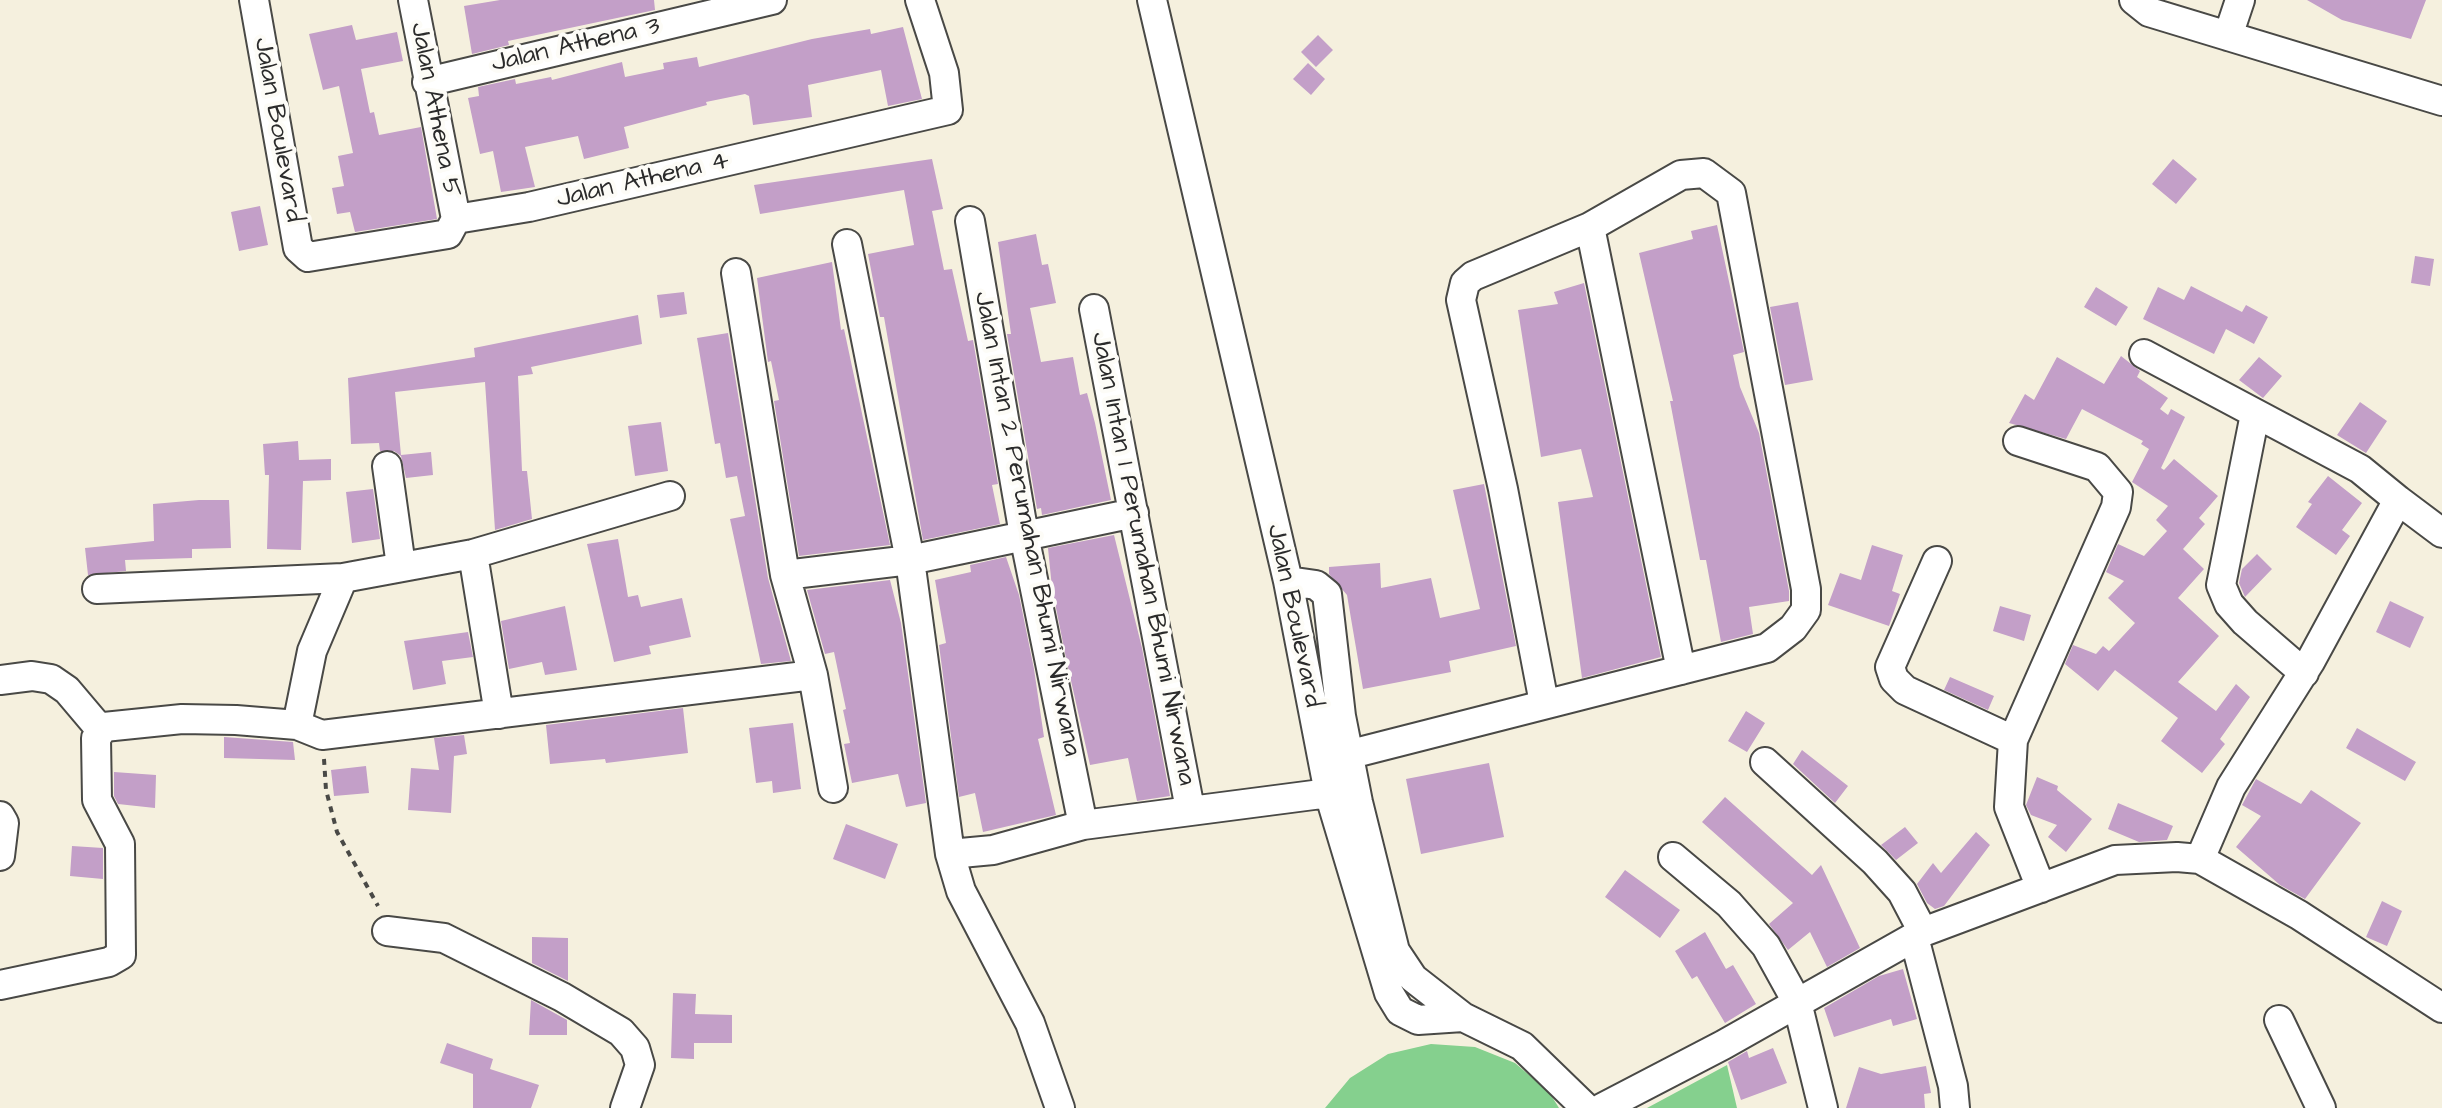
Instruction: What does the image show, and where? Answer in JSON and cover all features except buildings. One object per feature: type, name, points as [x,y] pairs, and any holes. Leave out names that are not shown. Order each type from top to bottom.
[{"type":"street","name":"Jalan Boulevard","points":[[254,0],[298,248],[308,257]]},
{"type":"street","name":"Jalan Athena 5","points":[[413,0],[456,219]]},
{"type":"street","name":"Jalan Athena 3","points":[[427,82],[772,0]]},
{"type":"street","name":"Jalan Athena 4","points":[[308,257],[448,234],[456,219],[529,207],[948,110],[944,73],[920,0]]},
{"type":"street","name":"Jalan Boulevard","points":[[1152,0],[1288,581],[1329,793],[1389,993],[1400,1011],[1418,1020],[1463,1017],[1522,1046],[1586,1108]]},
{"type":"street","points":[[2134,0],[2149,12],[2442,101]]},
{"type":"street","points":[[2228,36],[2240,0]]},
{"type":"street","points":[[1351,754],[1767,648],[1793,628],[1806,610],[1806,589],[1731,193],[1704,173],[1681,175],[1590,227],[1473,276],[1465,283],[1461,300],[1503,489],[1544,703]]},
{"type":"street","name":"Jalan Intan 2 Perumahan Bhumi Nirwana","points":[[970,221],[1024,535],[1083,825]]},
{"type":"street","points":[[1590,227],[1681,670]]},
{"type":"street","points":[[847,244],[910,560],[950,854],[961,891],[1030,1023],[1060,1108]]},
{"type":"street","points":[[736,273],[785,575],[813,675],[833,788]]},
{"type":"street","name":"Jalan Intan 1 Perumahan Bhumi Nirwana","points":[[1094,309],[1190,809]]},
{"type":"street","points":[[2144,354],[2360,469],[2442,533]]},
{"type":"street","points":[[2255,414],[2221,585],[2229,604],[2245,622],[2304,673]]},
{"type":"street","points":[[2018,441],[2097,467],[2118,492],[2116,507],[2013,740],[2009,807],[2041,888]]},
{"type":"street","points":[[387,466],[401,566]]},
{"type":"street","points":[[97,589],[343,578],[473,554],[670,496]]},
{"type":"street","points":[[2200,859],[2231,787],[2304,673],[2398,500]]},
{"type":"street","points":[[785,575],[910,560],[1134,513]]},
{"type":"street","points":[[473,554],[499,714]]},
{"type":"street","points":[[1937,561],[1890,667],[1894,679],[1905,690],[2013,740]]},
{"type":"street","points":[[309,730],[312,651],[343,578]]},
{"type":"street","points":[[1288,581],[1316,585],[1327,594],[1341,716],[1351,754],[1358,802],[1395,951],[1413,978],[1463,1017]]},
{"type":"street","points":[[100,729],[182,719],[309,730],[499,714],[813,675]]},
{"type":"street","points":[[0,680],[32,676],[51,679],[67,690],[100,729]]},
{"type":"street","points":[[0,985],[109,962],[121,955],[120,844],[97,800],[96,738],[100,729]]},
{"type":"street","points":[[1765,762],[1875,862],[1902,892],[1919,934],[1955,1108]]},
{"type":"street","points":[[950,854],[993,850],[1083,825],[1329,793]]},
{"type":"street","points":[[0,816],[4,823],[0,856]]},
{"type":"street","points":[[1673,857],[1729,904],[1766,946],[1797,1002],[1823,1108]]},
{"type":"street","points":[[1602,1108],[1723,1045],[1919,934],[2115,860],[2200,859],[2299,915],[2442,1008]]},
{"type":"street","points":[[387,931],[444,938],[562,997],[621,1032],[635,1048],[640,1065],[625,1108]]},
{"type":"street","points":[[2279,1020],[2321,1108]]},
{"type":"path","points":[[309,730],[337,832],[377,901],[387,931]]},
{"type":"green space","points":[[1431,1044],[1475,1047],[1515,1063],[1549,1092],[1559,1108],[1325,1108],[1350,1078],[1388,1054]]},
{"type":"green space","points":[[1727,1065],[1737,1108],[1647,1108]]}]
